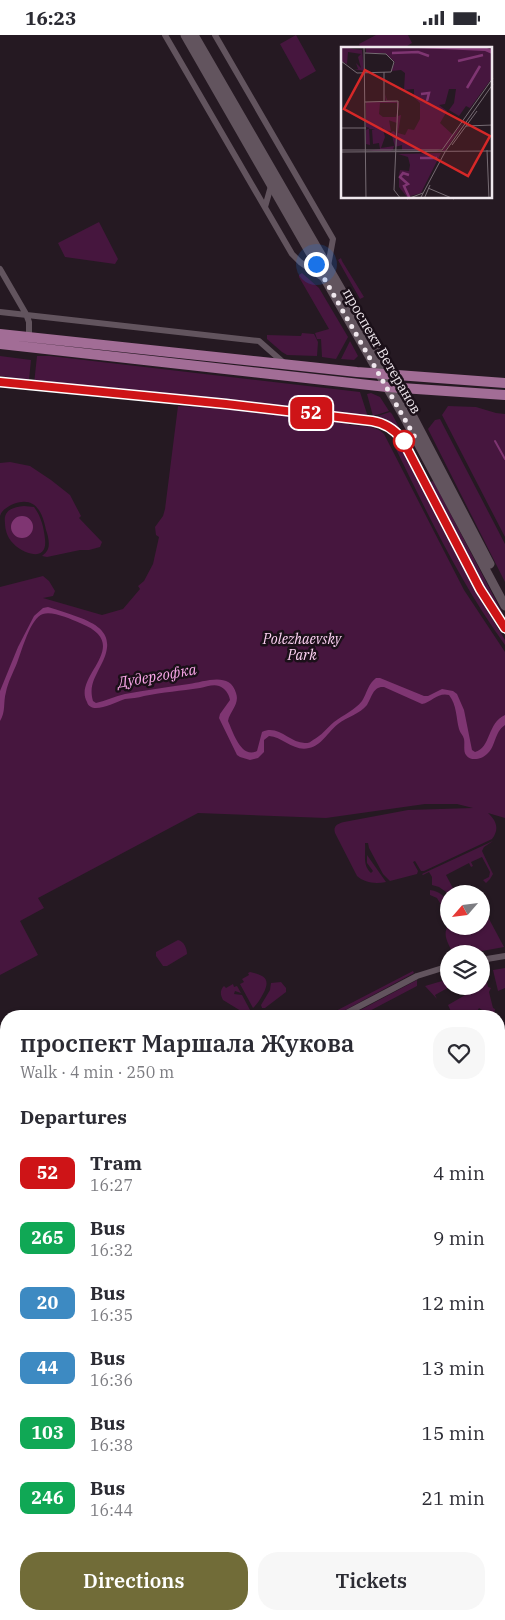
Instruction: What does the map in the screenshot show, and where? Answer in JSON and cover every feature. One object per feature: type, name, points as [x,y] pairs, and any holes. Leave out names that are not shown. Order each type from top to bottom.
[{"type":"main road","name":"проспект Ветеранов","points":[[185,35],[387,387],[505,606]]},
{"type":"main road","name":"проспект Ветеранов","points":[[194,35],[390,373],[505,593]]},
{"type":"main road","points":[[0,333],[29,342],[387,387],[505,395]]},
{"type":"main road","points":[[0,345],[29,342],[379,373],[504,382]]},
{"type":"street","points":[[165,35],[292,254],[325,280]]},
{"type":"street","points":[[215,35],[332,239],[328,266]]},
{"type":"street","points":[[265,207],[271,186]]},
{"type":"street","points":[[0,269],[26,314],[29,322],[29,342]]},
{"type":"street","points":[[0,311],[259,341],[285,364]]},
{"type":"street","points":[[490,958],[505,956]]},
{"type":"street","points":[[352,1010],[417,976],[440,969]]},
{"type":"green space","points":[[296,35],[316,71],[300,80],[280,44]]},
{"type":"green space","points":[[376,35],[408,35],[412,43],[405,47],[360,47],[359,44]]},
{"type":"green space","points":[[99,222],[118,259],[115,264],[65,257],[58,243]]},
{"type":"green space","points":[[341,258],[364,297],[360,299],[338,260]]},
{"type":"green space","points":[[302,273],[319,288],[348,337],[336,359],[322,357],[321,339],[317,339],[315,333],[329,329],[299,277]]},
{"type":"green space","points":[[302,333],[314,334],[318,342],[317,356],[287,355],[267,339],[267,335],[301,336]]},
{"type":"green space","points":[[350,341],[358,356],[354,360],[341,359]]},
{"type":"green space","points":[[0,356],[31,360],[29,380],[0,376]]},
{"type":"green space","points":[[37,356],[360,392],[368,417],[34,384]]},
{"type":"green space","points":[[371,393],[380,397],[389,411],[373,416],[367,394]]},
{"type":"green space","name":"Polezhaevsky Park","points":[[178,406],[218,408],[347,423],[350,425],[373,427],[384,434],[464,590],[505,652],[505,818],[488,813],[496,825],[496,832],[492,839],[424,871],[421,871],[415,861],[413,862],[418,871],[417,874],[390,881],[383,874],[368,843],[365,843],[365,863],[368,870],[371,873],[373,871],[367,863],[367,855],[386,882],[378,883],[367,882],[357,876],[335,833],[336,826],[344,822],[408,810],[473,808],[457,804],[425,804],[326,818],[198,813],[38,898],[44,908],[20,921],[38,955],[0,975],[0,587],[43,576],[49,581],[55,591],[53,596],[43,598],[102,615],[123,609],[140,589],[138,586],[144,581],[153,564],[159,537],[156,535],[155,527],[163,516],[165,509]]},
{"type":"green space","points":[[448,406],[476,407],[505,414],[505,537],[442,415]]},
{"type":"green space","points":[[390,412],[401,431],[399,432],[375,417]]},
{"type":"green space","points":[[440,419],[505,544],[505,582],[428,429],[435,420]]},
{"type":"green space","points":[[396,443],[398,443],[402,450],[476,592],[505,640],[505,645],[474,598],[446,549],[395,447]]},
{"type":"green space","points":[[10,462],[30,466],[70,495],[81,516],[79,518],[102,542],[100,547],[47,557],[42,556],[48,549],[49,539],[42,516],[36,506],[31,503],[19,502],[6,508],[0,516],[0,463]]},
{"type":"green space","points":[[432,481],[505,618],[505,626],[428,486]]},
{"type":"green space","points":[[34,507],[42,522],[45,547],[38,554],[32,554],[20,549],[11,541],[6,532],[5,519],[7,512],[13,508]]},
{"type":"green space","points":[[493,841],[484,847],[482,851],[493,874],[486,883],[483,880],[489,877],[490,872],[482,857],[471,862],[473,866],[471,867],[469,863],[446,875],[451,885],[440,885],[440,888],[432,885],[432,877],[429,872],[422,874]]},
{"type":"green space","points":[[430,890],[440,894],[440,903],[437,898],[430,895]]},
{"type":"green space","points":[[490,921],[504,947],[490,950],[490,945],[449,945],[446,935],[490,935]]},
{"type":"green space","points":[[178,940],[185,945],[187,954],[167,966],[163,966],[156,956],[156,952]]},
{"type":"green space","points":[[505,968],[505,988],[498,991],[493,970]]},
{"type":"green space","points":[[413,971],[414,973],[345,1010],[338,1010]]},
{"type":"green space","points":[[248,973],[263,976],[266,981],[263,994],[253,1008],[240,984],[244,982],[242,979],[249,975]]},
{"type":"green space","points":[[417,980],[417,986],[371,1010],[360,1010]]},
{"type":"green space","points":[[281,982],[286,988],[286,992],[265,1008],[262,1008],[261,1005],[270,990],[271,983]]},
{"type":"green space","points":[[440,982],[440,992],[435,995],[437,999],[425,986]]},
{"type":"green space","points":[[233,984],[234,987],[237,986],[241,993],[235,991],[234,994],[242,995],[250,1010],[239,1010],[223,1000],[221,992],[224,986],[226,988]]},
{"type":"green space","points":[[465,995],[490,995],[493,1008],[495,1009],[450,1010],[448,1005]]},
{"type":"shaded area","points":[[22,516],[30,519],[33,527],[30,535],[22,538],[14,535],[11,527],[14,519]]},
{"type":"shaded area","points":[[48,607],[88,621],[101,630],[105,636],[107,649],[105,658],[93,683],[93,701],[96,703],[121,695],[209,680],[222,680],[233,686],[236,693],[237,701],[228,721],[238,743],[246,751],[257,751],[262,732],[268,730],[279,732],[295,741],[310,742],[359,704],[376,678],[424,696],[442,689],[453,691],[457,694],[464,710],[472,750],[475,752],[484,746],[495,724],[505,715],[505,725],[499,731],[487,754],[471,759],[465,753],[464,739],[459,729],[454,703],[449,695],[438,696],[422,704],[384,687],[380,687],[375,690],[364,708],[338,724],[321,742],[313,747],[298,748],[269,736],[264,740],[264,752],[258,758],[250,760],[237,755],[219,718],[230,700],[226,691],[219,686],[212,685],[158,693],[125,699],[99,708],[90,707],[85,692],[87,682],[102,651],[102,641],[95,632],[80,623],[47,613],[38,617],[30,628],[8,685],[0,721],[0,691],[18,647],[34,616],[43,608]]},
{"type":"waterway","points":[[495,441],[505,459]]},
{"type":"tram line","name":"52","points":[[0,382],[226,404],[377,421],[387,425],[402,439],[480,589],[505,628]]},
{"type":"tram line","points":[[0,385],[225,407],[381,426],[392,432],[399,441],[478,590],[505,634]]},
{"type":"route","points":[[316,264],[416,439],[404,441]]},
{"type":"water label","name":"Дудергофка","points":[[157,676]]}]
